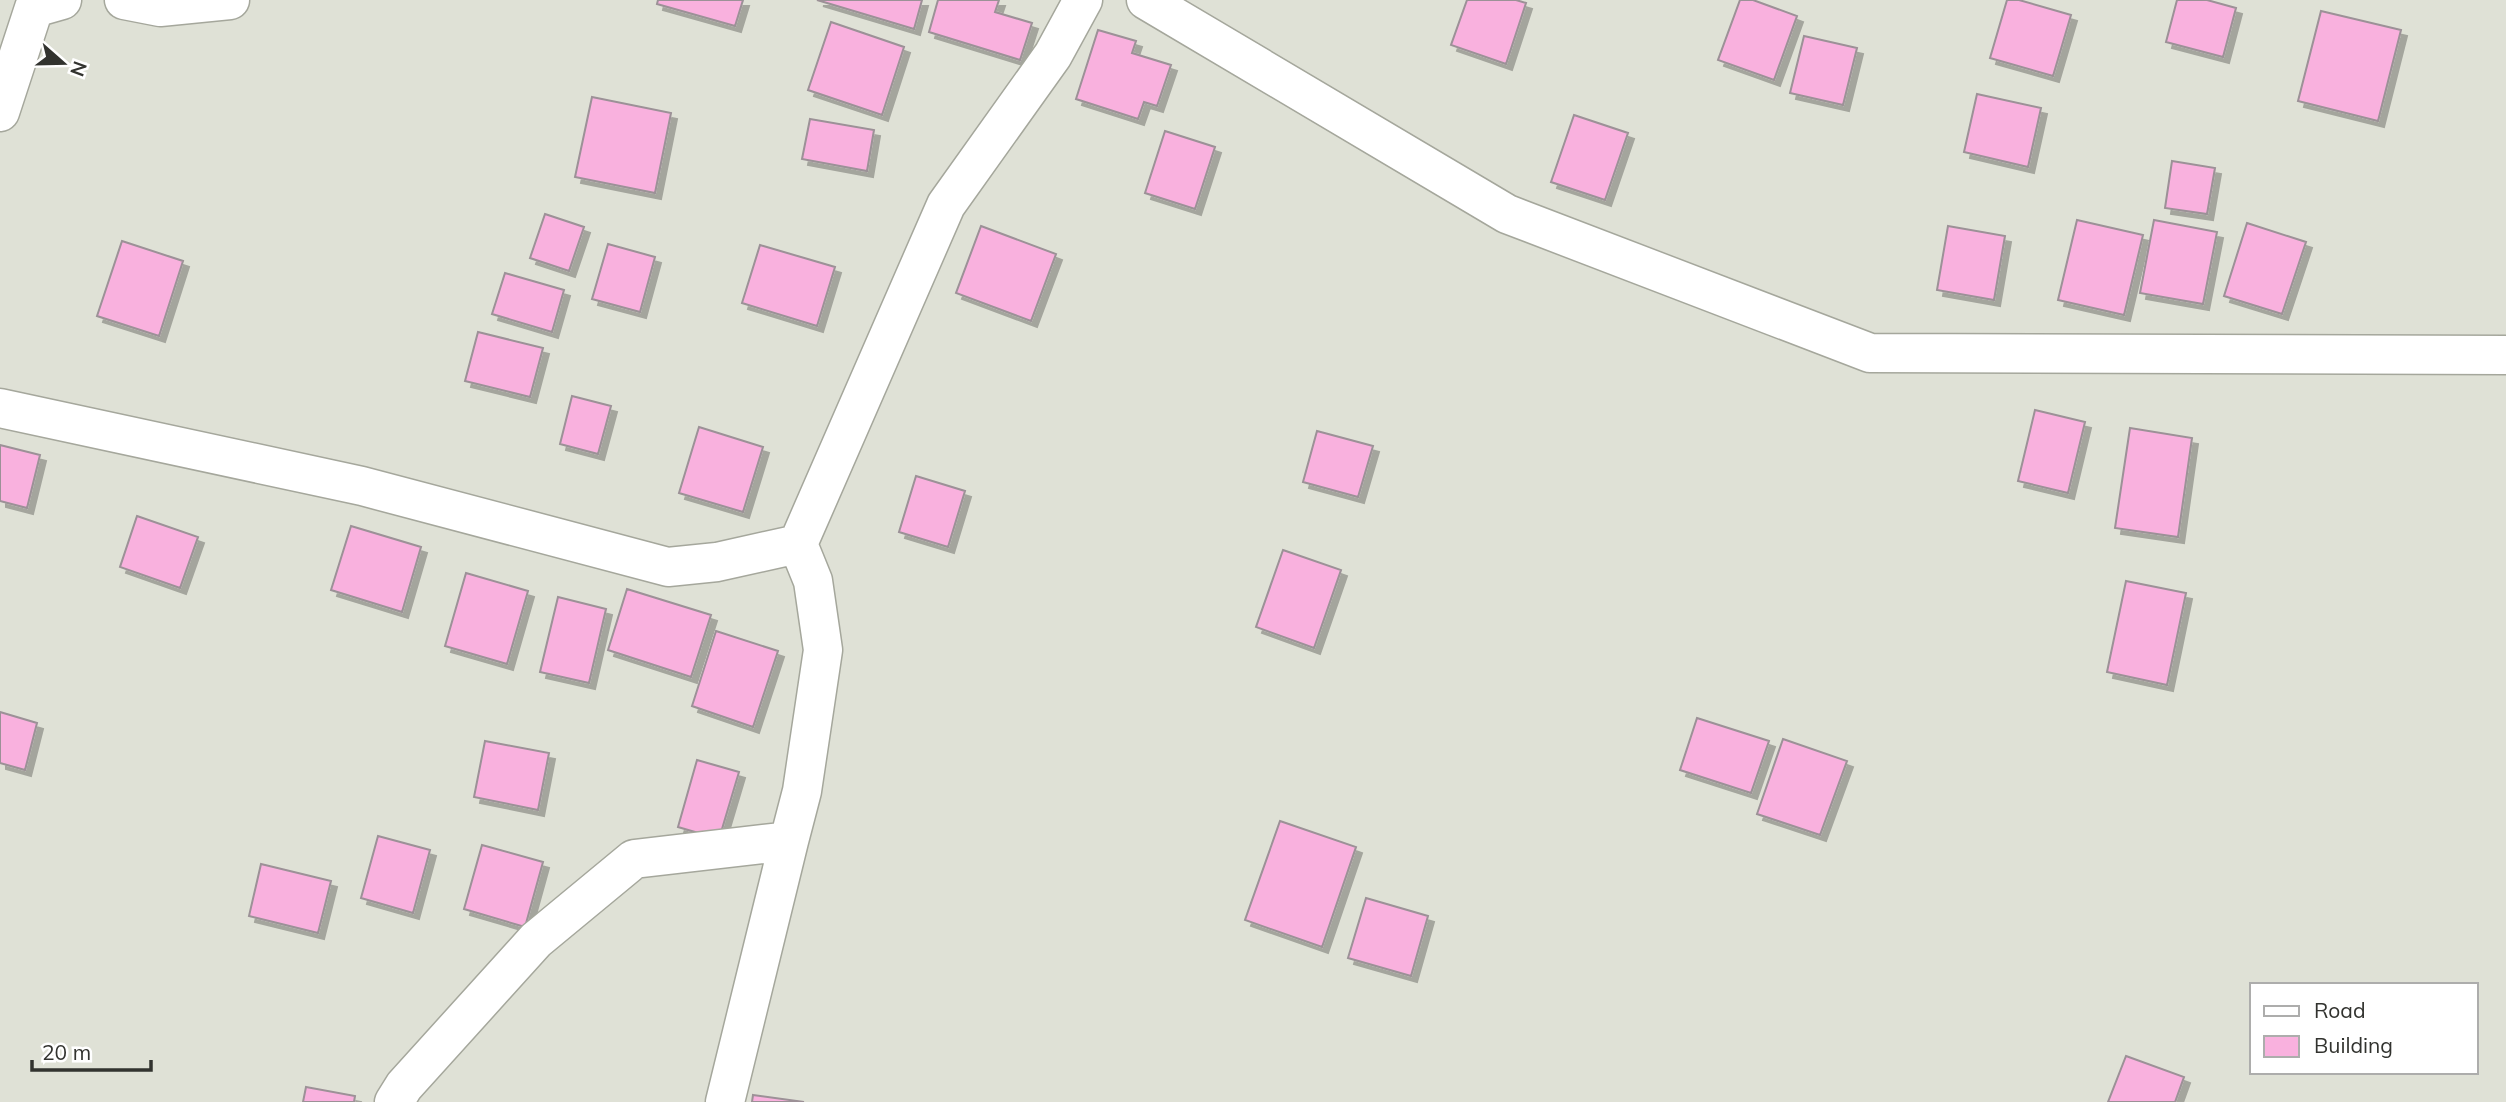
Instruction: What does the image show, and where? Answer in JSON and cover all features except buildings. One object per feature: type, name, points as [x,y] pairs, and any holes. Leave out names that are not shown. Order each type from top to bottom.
[{"type":"street","points":[[0,112],[34,8],[62,0]]},
{"type":"street","points":[[124,0],[160,7],[230,0]]},
{"type":"street","points":[[724,1102],[802,790],[823,650],[813,581],[798,544],[946,205],[1053,55],[1083,0]]},
{"type":"street","points":[[1146,0],[1507,214],[1870,353],[2506,355]]},
{"type":"street","points":[[0,408],[362,486],[668,567],[717,562],[798,544]]},
{"type":"street","points":[[394,1102],[404,1086],[536,940],[634,859],[789,841]]}]
